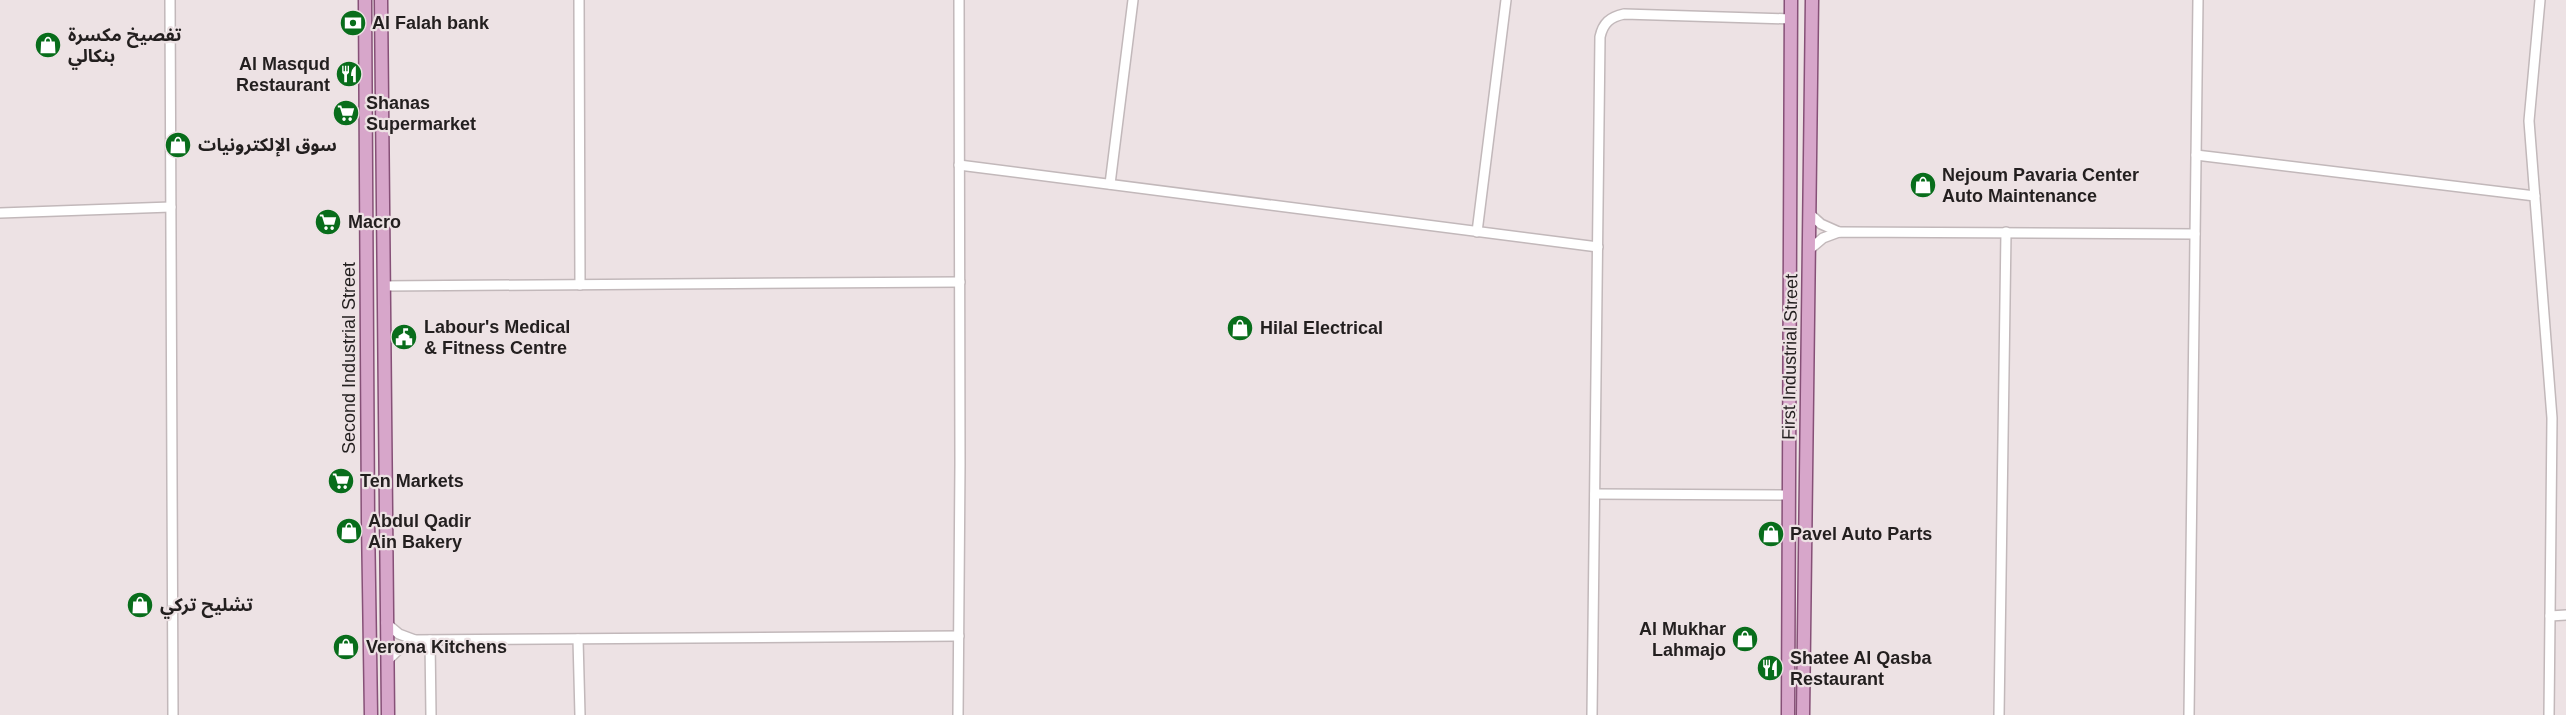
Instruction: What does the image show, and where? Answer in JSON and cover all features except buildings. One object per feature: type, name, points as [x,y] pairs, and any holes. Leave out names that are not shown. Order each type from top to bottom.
[{"type":"main road","name":"Second Industrial Street","points":[[365,0],[371,715]]},
{"type":"main road","name":"Second Industrial Street","points":[[381,0],[388,715]]},
{"type":"main road","name":"First Industrial Street","points":[[1788,715],[1791,0]]},
{"type":"main road","name":"First Industrial Street","points":[[1803,715],[1812,0]]},
{"type":"street","points":[[170,0],[173,715]]},
{"type":"street","points":[[579,0],[580,285]]},
{"type":"street","points":[[958,715],[959,0]]},
{"type":"street","points":[[1110,184],[1133,0]]},
{"type":"street","points":[[1478,232],[1506,0]]},
{"type":"street","points":[[2189,715],[2198,0]]},
{"type":"street","points":[[2540,0],[2529,107],[2552,418],[2548,715]]},
{"type":"street","points":[[1592,715],[1600,37],[1607,21],[1624,14],[1791,19]]},
{"type":"street","points":[[2196,155],[2535,196]]},
{"type":"street","points":[[959,165],[1598,247]]},
{"type":"street","points":[[0,213],[171,207]]},
{"type":"street","points":[[1810,215],[1821,224],[1839,232]]},
{"type":"street","points":[[1810,249],[1823,238],[1839,232],[2195,234]]},
{"type":"street","points":[[1999,715],[2006,232]]},
{"type":"street","points":[[383,286],[960,282]]},
{"type":"street","points":[[1595,494],[1789,495]]},
{"type":"street","points":[[2550,616],[2566,615]]},
{"type":"street","points":[[386,623],[399,634],[415,640],[959,636]]},
{"type":"street","points":[[578,639],[580,715]]},
{"type":"street","points":[[387,661],[399,649],[415,640]]},
{"type":"street","points":[[430,640],[431,715]]},
{"type":"place","name":"Al Falah bank","points":[[353,23]]},
{"type":"place","name":"تفصيخ مكسرة بنكالي","points":[[48,45]]},
{"type":"place","name":"Al Masqud Restaurant","points":[[349,74]]},
{"type":"place","name":"Shanas Supermarket","points":[[346,113]]},
{"type":"place","name":"سوق الإلكترونيات","points":[[178,145]]},
{"type":"place","name":"Nejoum Pavaria Center Auto Maintenance","points":[[1923,185]]},
{"type":"place","name":"Macro","points":[[328,222]]},
{"type":"place","name":"Hilal Electrical","points":[[1240,328]]},
{"type":"place","name":"Labour's Medical & Fitness Centre","points":[[404,337]]},
{"type":"place","name":"Ten Markets","points":[[341,481]]},
{"type":"place","name":"Abdul Qadir Ain Bakery","points":[[349,531]]},
{"type":"place","name":"Pavel Auto Parts","points":[[1771,534]]},
{"type":"place","name":"تشليح تركي","points":[[140,605]]},
{"type":"place","name":"Al Mukhar Lahmajo","points":[[1745,639]]},
{"type":"place","name":"Verona Kitchens","points":[[346,647]]},
{"type":"place","name":"Shatee Al Qasba Restaurant","points":[[1770,668]]}]
